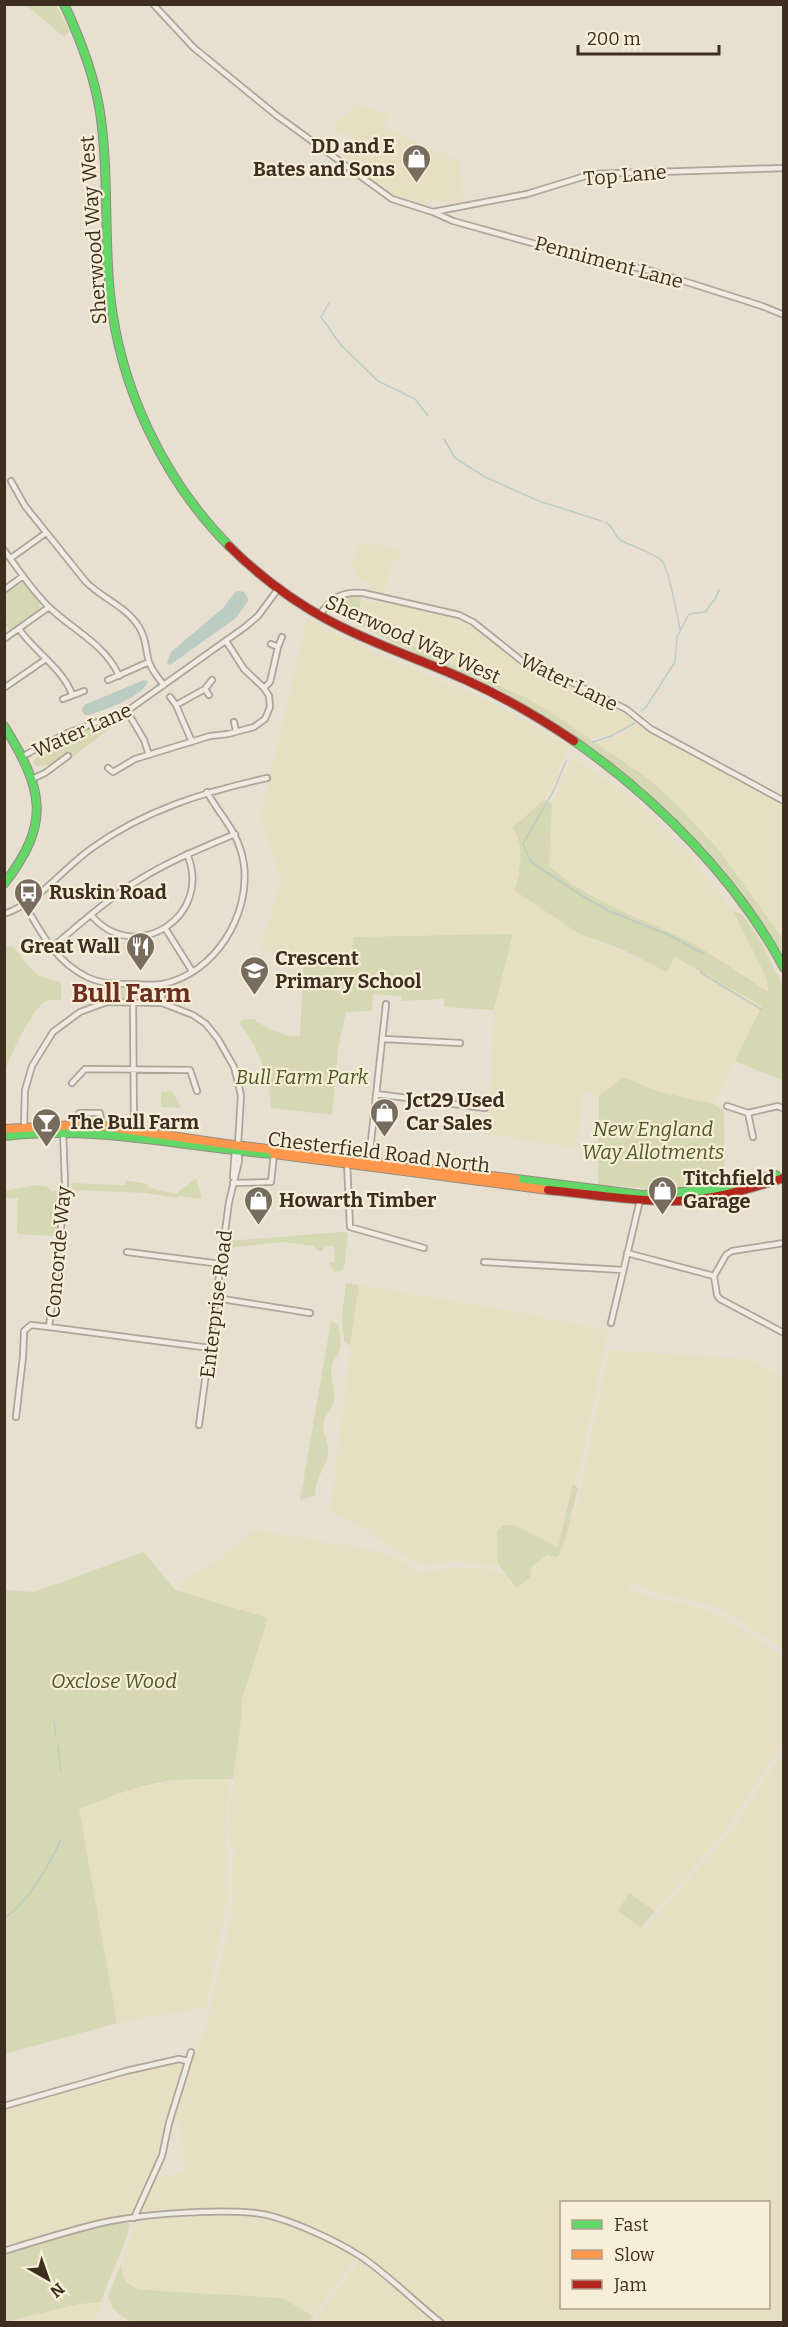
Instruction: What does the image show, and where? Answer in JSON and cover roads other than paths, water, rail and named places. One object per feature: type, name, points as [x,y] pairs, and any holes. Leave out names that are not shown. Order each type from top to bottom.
[{"type":"main road","name":"Sherwood Way West","points":[[64,4],[85,54],[98,102],[105,152],[111,300],[121,351],[143,422],[175,478],[207,521],[240,556],[278,589],[319,616],[371,641],[487,690],[564,732],[627,779],[668,816],[705,856],[742,903],[783,968]]},
{"type":"main road","points":[[4,726],[23,756],[32,778],[38,804],[37,824],[27,854],[4,884]]},
{"type":"main road","name":"Chesterfield Road North","points":[[63,1129],[76,1125],[102,1126],[134,1134]]},
{"type":"main road","name":"Chesterfield Road North","points":[[4,1129],[63,1129],[134,1134],[274,1154],[347,1160]]},
{"type":"main road","name":"Chesterfield Road North","points":[[4,1136],[25,1130]]},
{"type":"main road","name":"Chesterfield Road North","points":[[237,1149],[347,1160],[674,1201],[746,1190],[783,1178]]},
{"type":"main road","name":"Chesterfield Road North","points":[[641,1197],[716,1190],[748,1184],[783,1173]]},
{"type":"street","name":"Penniment Lane","points":[[153,4],[194,48],[317,145],[392,199],[453,221],[568,253],[652,271],[762,306],[783,315]]},
{"type":"street","name":"Top Lane","points":[[433,212],[527,194],[592,174],[783,168]]},
{"type":"street","points":[[10,481],[46,533],[95,591],[128,611],[133,617],[145,636],[149,662],[164,685]]},
{"type":"street","points":[[11,558],[46,533]]},
{"type":"street","points":[[4,550],[49,607],[106,653],[118,676]]},
{"type":"street","points":[[4,590],[23,576]]},
{"type":"street","name":"Water Lane","points":[[23,756],[65,734],[127,711],[258,616],[278,589]]},
{"type":"street","name":"Water Lane","points":[[319,616],[335,597],[349,592],[363,593],[459,615],[473,622],[527,665],[569,681],[626,709],[651,729],[783,801]]},
{"type":"street","points":[[4,639],[49,607]]},
{"type":"street","points":[[19,629],[32,646],[60,674],[72,694]]},
{"type":"street","points":[[264,688],[270,682],[282,637]]},
{"type":"street","points":[[113,772],[135,759],[254,727],[265,719],[270,703],[264,688],[244,669],[226,641]]},
{"type":"street","points":[[271,644],[278,647]]},
{"type":"street","points":[[4,688],[46,659]]},
{"type":"street","points":[[108,680],[149,662]]},
{"type":"street","points":[[176,705],[206,689],[212,680]]},
{"type":"street","points":[[206,689],[209,695]]},
{"type":"street","points":[[63,699],[84,691]]},
{"type":"street","points":[[171,698],[192,742]]},
{"type":"street","points":[[127,711],[149,755]]},
{"type":"street","points":[[234,722],[236,731]]},
{"type":"street","points":[[32,778],[45,773],[68,756]]},
{"type":"street","points":[[108,768],[113,772]]},
{"type":"street","points":[[112,780],[113,772]]},
{"type":"street","points":[[4,915],[34,900],[75,861],[110,836],[168,806],[207,792],[267,778]]},
{"type":"street","points":[[25,905],[51,948],[77,971],[107,984],[162,985],[192,971],[204,963],[229,935],[239,911],[244,882],[244,864],[235,834],[207,792]]},
{"type":"street","points":[[51,948],[137,881],[187,854],[235,834]]},
{"type":"street","points":[[91,915],[103,927],[127,936],[150,935],[165,928],[178,917],[189,897],[192,870],[187,854]]},
{"type":"street","points":[[165,928],[192,971]]},
{"type":"street","points":[[25,1130],[25,1090],[32,1066],[42,1048],[67,1020],[80,1012],[107,1002],[107,984]]},
{"type":"street","points":[[162,985],[162,1003]]},
{"type":"street","name":"Enterprise Road","points":[[107,1002],[162,1003],[193,1015],[206,1024],[218,1039],[234,1067],[241,1095],[237,1169],[233,1183],[199,1425]]},
{"type":"street","points":[[133,1002],[134,1134]]},
{"type":"street","points":[[369,1163],[386,1004]]},
{"type":"street","points":[[384,1039],[460,1043]]},
{"type":"street","points":[[72,1083],[85,1069],[190,1070],[197,1091]]},
{"type":"street","points":[[376,1094],[485,1108]]},
{"type":"street","points":[[727,1106],[748,1113],[778,1106],[783,1108]]},
{"type":"street","points":[[76,1125],[79,1113],[100,1113],[102,1126]]},
{"type":"street","points":[[748,1113],[753,1137]]},
{"type":"street","name":"Concorde Way","points":[[63,1129],[65,1183],[49,1327],[210,1348]]},
{"type":"street","points":[[233,1183],[271,1182],[274,1154]]},
{"type":"street","points":[[347,1160],[350,1227],[424,1248]]},
{"type":"street","points":[[611,1323],[641,1197]]},
{"type":"street","points":[[783,1243],[732,1251],[726,1255],[714,1276],[715,1289],[720,1299],[783,1333]]},
{"type":"street","points":[[127,1251],[221,1264]]},
{"type":"street","points":[[627,1253],[714,1276]]},
{"type":"street","points":[[484,1262],[623,1270]]},
{"type":"street","points":[[216,1298],[310,1313]]},
{"type":"street","points":[[16,1417],[24,1331],[31,1325],[49,1327]]},
{"type":"street","points":[[134,2218],[162,2156],[169,2123],[191,2052]]},
{"type":"street","points":[[4,2106],[126,2071],[178,2059],[187,2061]]},
{"type":"street","points":[[4,2250],[103,2223],[134,2218],[220,2212],[256,2213],[281,2219],[341,2245],[361,2257],[440,2322]]},
{"type":"waterway","points":[[329,303],[321,317],[341,345],[378,381],[415,399],[428,416]]},
{"type":"waterway","points":[[444,439],[455,458],[485,477],[539,501],[602,521]]},
{"type":"waterway","points":[[605,522],[620,540],[658,558],[665,565],[680,629]]},
{"type":"waterway","points":[[641,711],[646,707],[675,662],[677,637],[689,614],[705,612],[719,590]]},
{"type":"waterway","points":[[593,742],[611,736],[635,723]]},
{"type":"waterway","points":[[524,842],[554,790],[566,761]]},
{"type":"waterway","points":[[523,844],[531,862],[584,897],[609,911],[669,935],[704,954]]},
{"type":"waterway","points":[[702,971],[701,973],[761,1009]]},
{"type":"waterway","points":[[54,1721],[56,1737]]},
{"type":"waterway","points":[[58,1746],[61,1770]]},
{"type":"waterway","points":[[4,1919],[30,1893],[61,1840]]},
{"type":"place","name":"DD and E Bates and Sons","points":[[416,184]]},
{"type":"place","name":"Ruskin Road","points":[[28,918]]},
{"type":"place","name":"Great Wall","points":[[141,972]]},
{"type":"place","name":"Crescent Primary School","points":[[254,996]]},
{"type":"place","name":"Jct29 Used Car Sales","points":[[385,1138]]},
{"type":"place","name":"The Bull Farm","points":[[47,1148]]},
{"type":"place","name":"Titchfield Garage","points":[[662,1216]]},
{"type":"place","name":"Howarth Timber","points":[[258,1226]]},
{"type":"district","name":"Bull Farm","points":[[131,993]]},
{"type":"park label","name":"Bull Farm Park","points":[[302,1077]]},
{"type":"park label","name":"New England Way Allotments","points":[[653,1140]]},
{"type":"park label","name":"Oxclose Wood","points":[[114,1681]]}]
